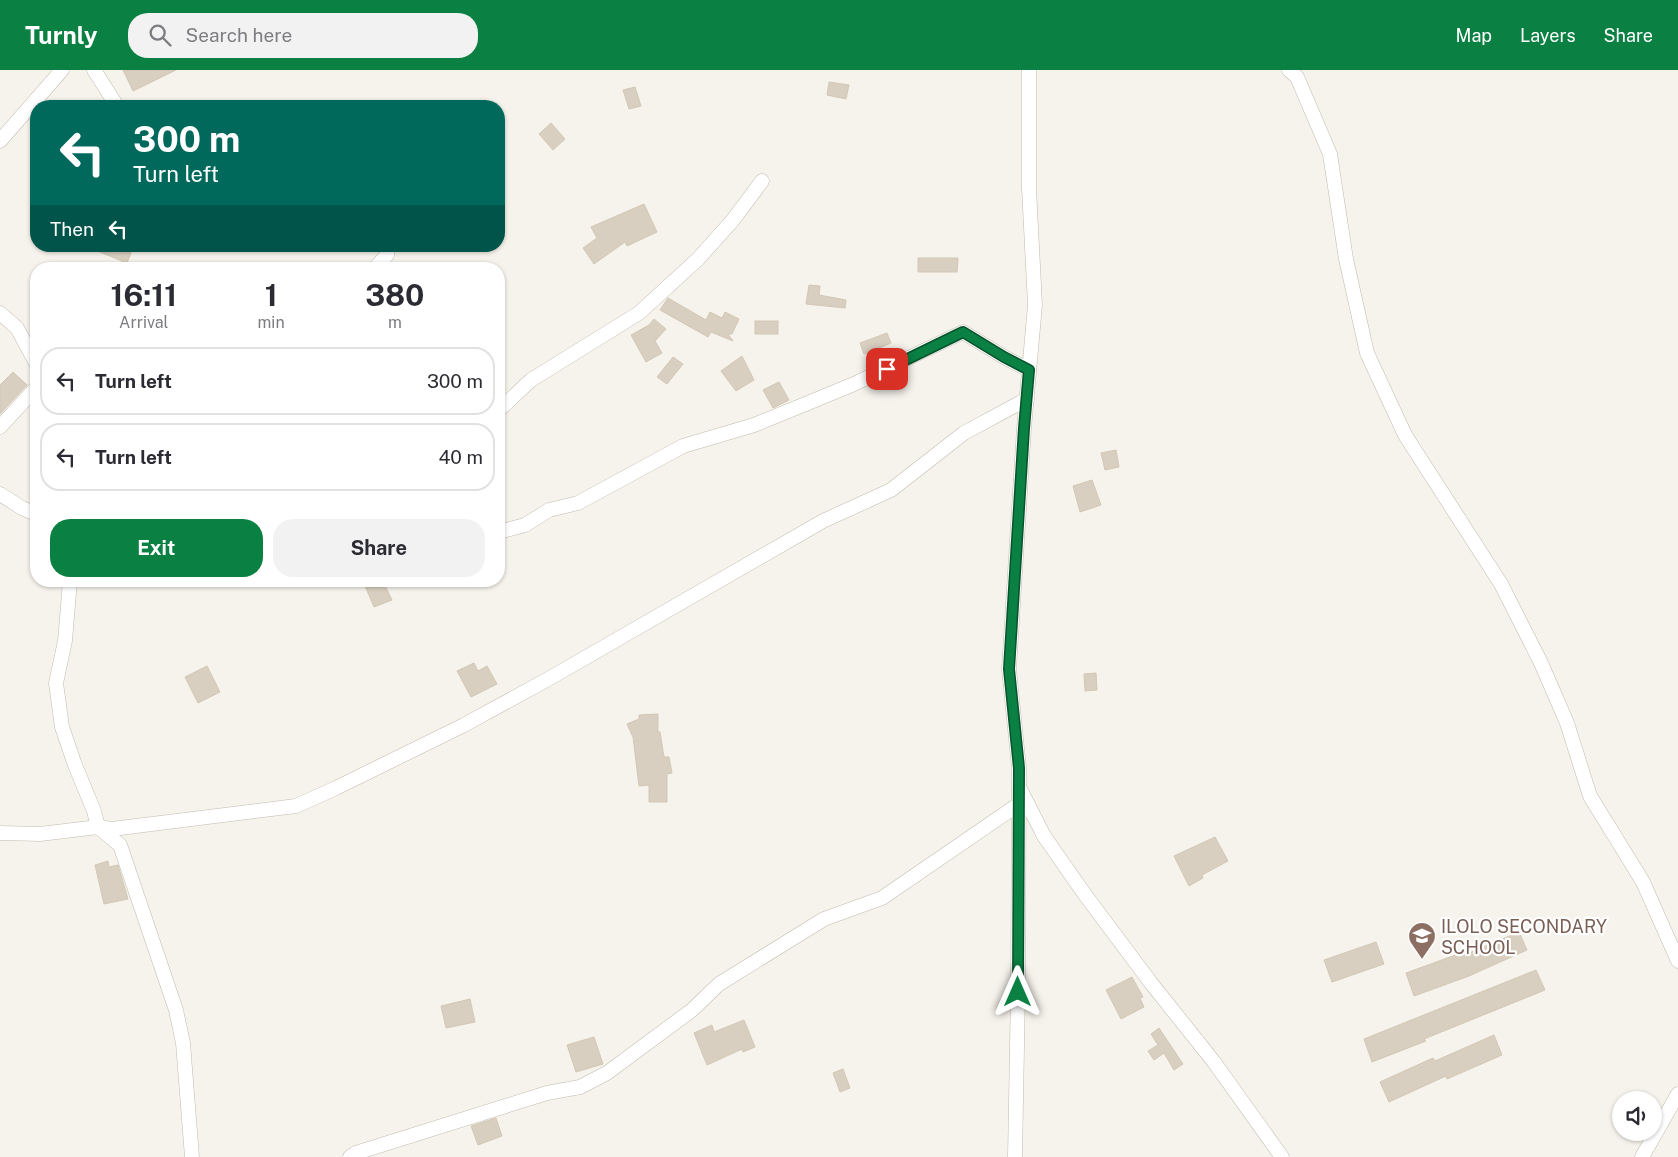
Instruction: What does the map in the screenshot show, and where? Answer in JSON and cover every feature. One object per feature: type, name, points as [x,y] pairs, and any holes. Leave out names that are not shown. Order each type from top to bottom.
[{"type":"street","points":[[36,100],[62,70]]},
{"type":"street","points":[[94,70],[113,100]]},
{"type":"street","points":[[1015,1157],[1019,768],[1009,669],[1035,305],[1029,188],[1029,70]]},
{"type":"street","points":[[1289,70],[1297,77],[1330,154],[1346,259],[1367,352],[1405,435],[1506,593],[1542,663],[1567,723],[1590,796],[1643,882],[1678,961]]},
{"type":"street","points":[[0,141],[30,107]]},
{"type":"street","points":[[505,404],[531,380],[639,313],[698,259],[733,220],[762,181]]},
{"type":"street","points":[[380,262],[387,252]]},
{"type":"street","points":[[0,313],[17,328],[30,352]]},
{"type":"street","points":[[505,530],[525,525],[549,510],[578,504],[683,446],[754,425],[854,384],[963,332],[1029,370]]},
{"type":"street","points":[[0,427],[30,394]]},
{"type":"street","points":[[0,833],[40,834],[98,827],[112,829],[296,806],[464,725],[550,678],[823,521],[891,490],[964,433],[1027,399]]},
{"type":"street","points":[[0,494],[30,511]]},
{"type":"street","points":[[70,587],[65,641],[56,683],[62,727],[94,811],[98,827],[120,845],[176,1010],[183,1043],[192,1157]]},
{"type":"street","points":[[1019,787],[1044,836],[1082,892],[1214,1062],[1282,1157]]},
{"type":"street","points":[[350,1157],[356,1153],[547,1093],[580,1087],[607,1073],[692,1010],[719,984],[778,949],[824,918],[882,898],[1019,804]]},
{"type":"street","points":[[1642,1157],[1678,1094]]},
{"type":"building","points":[[123,70],[176,70],[133,91]]},
{"type":"building","points":[[829,82],[849,85],[846,99],[827,95]]},
{"type":"building","points":[[635,87],[641,106],[629,109],[623,90]]},
{"type":"building","points":[[551,123],[565,139],[553,150],[539,134]]},
{"type":"building","points":[[644,204],[657,232],[627,246],[625,242],[594,264],[583,248],[597,238],[591,227]]},
{"type":"building","points":[[100,252],[131,253],[127,262]]},
{"type":"building","points":[[918,258],[958,258],[957,272],[918,272]]},
{"type":"building","points":[[809,285],[820,286],[819,295],[846,300],[845,308],[806,304]]},
{"type":"building","points":[[668,298],[706,320],[710,312],[722,318],[725,312],[739,319],[732,334],[728,334],[733,341],[711,332],[708,337],[660,310]]},
{"type":"building","points":[[654,319],[666,329],[655,341],[662,353],[646,362],[631,335],[649,325]]},
{"type":"building","points":[[755,321],[778,321],[778,334],[755,334]]},
{"type":"building","points":[[887,333],[891,343],[864,354],[860,343]]},
{"type":"building","points":[[742,356],[754,380],[736,391],[721,371]]},
{"type":"building","points":[[673,357],[683,364],[667,384],[657,377]]},
{"type":"building","points":[[13,372],[27,385],[0,414],[0,385]]},
{"type":"building","points":[[779,382],[789,400],[773,408],[763,390]]},
{"type":"building","points":[[1116,450],[1119,467],[1105,470],[1101,453]]},
{"type":"building","points":[[1092,480],[1101,505],[1080,512],[1073,486]]},
{"type":"building","points":[[365,587],[386,587],[392,600],[374,607]]},
{"type":"building","points":[[474,663],[478,671],[487,666],[497,684],[471,697],[457,671]]},
{"type":"building","points":[[207,666],[220,692],[198,703],[185,677]]},
{"type":"building","points":[[1096,673],[1097,690],[1085,691],[1084,674]]},
{"type":"building","points":[[658,714],[658,732],[660,732],[664,757],[669,757],[672,773],[667,774],[667,802],[649,802],[649,785],[639,786],[633,737],[627,724],[639,719],[639,715]]},
{"type":"building","points":[[1215,837],[1228,861],[1202,875],[1203,878],[1189,886],[1174,856]]},
{"type":"building","points":[[108,861],[109,867],[118,865],[128,899],[104,904],[95,865]]},
{"type":"building","points":[[1519,932],[1527,950],[1469,976],[1414,996],[1406,973],[1461,953],[1462,956]]},
{"type":"building","points":[[1376,942],[1384,964],[1332,982],[1324,960]]},
{"type":"building","points":[[1536,970],[1545,990],[1372,1062],[1364,1039]]},
{"type":"building","points":[[1132,977],[1143,997],[1140,998],[1144,1007],[1121,1019],[1106,990]]},
{"type":"building","points":[[470,999],[475,1022],[446,1028],[441,1006]]},
{"type":"building","points":[[744,1020],[755,1047],[743,1052],[742,1049],[707,1065],[694,1033],[712,1025],[714,1032]]},
{"type":"building","points":[[1159,1028],[1183,1064],[1174,1070],[1164,1053],[1154,1060],[1148,1051],[1158,1045],[1151,1034]]},
{"type":"building","points":[[1494,1035],[1502,1055],[1447,1079],[1446,1076],[1389,1102],[1380,1082],[1433,1058],[1435,1061]]},
{"type":"building","points":[[594,1037],[603,1064],[576,1072],[567,1045]]},
{"type":"building","points":[[843,1069],[850,1088],[840,1092],[833,1073]]},
{"type":"building","points":[[496,1118],[502,1136],[478,1145],[471,1126]]},
{"type":"place","name":"ILOLO SECONDARY SCHOOL","points":[[1422,960]]},
{"type":"route","points":[[887,369],[963,332],[1029,370],[1009,669],[1019,768],[1018,992]]}]
